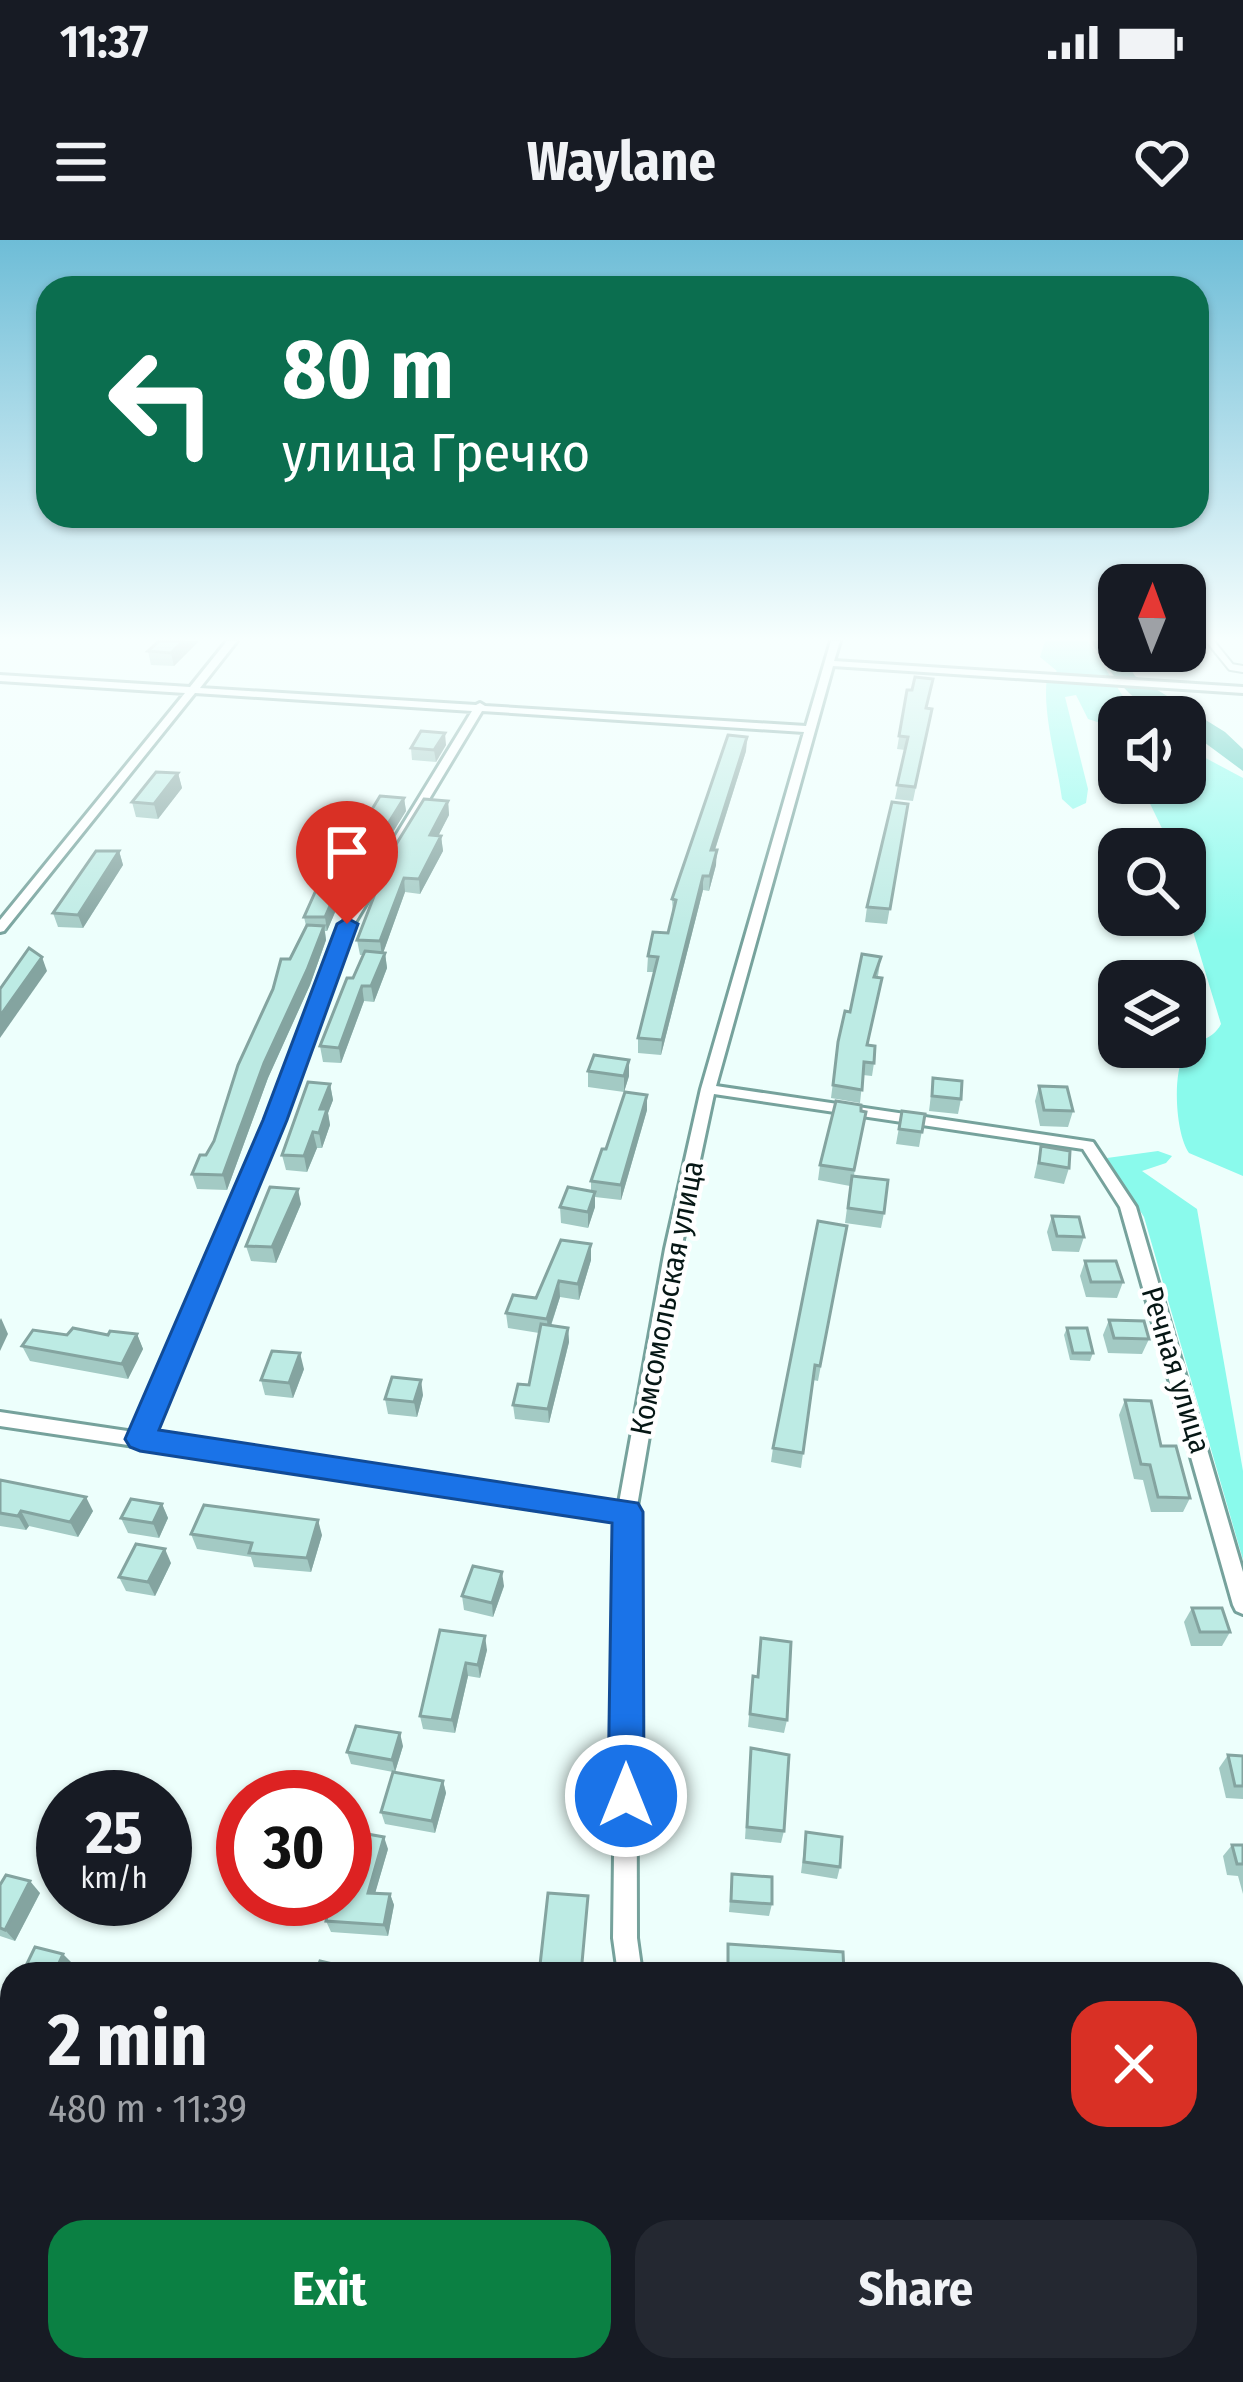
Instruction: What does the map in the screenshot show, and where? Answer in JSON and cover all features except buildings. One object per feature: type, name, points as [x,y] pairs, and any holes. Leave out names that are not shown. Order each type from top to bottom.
[{"type":"street","points":[[0,928],[151,741]]},
{"type":"street","points":[[140,1439],[275,1120],[347,924],[459,741]]},
{"type":"street","name":"Комсомольская улица","points":[[628,1962],[628,1512],[673,1249],[709,1089],[804,741]]},
{"type":"street","name":"Речная улица","points":[[709,1089],[1088,1145],[1128,1208],[1243,1605]]},
{"type":"street","points":[[0,1419],[628,1512]]},
{"type":"shaded area","points":[[1052,741],[1076,741],[1088,789],[1086,803],[1073,809],[1062,799]]},
{"type":"shaded area","points":[[1206,758],[1243,778],[1243,1176],[1189,1153],[1179,1120],[1180,1068],[1206,1068],[1206,1038],[1221,1024],[1206,960],[1202,960],[1194,936],[1206,936],[1206,828],[1162,828],[1150,804],[1206,804]]},
{"type":"shaded area","points":[[1158,1151],[1172,1156],[1142,1171],[1197,1209],[1243,1471],[1243,1560],[1144,1217],[1107,1158]]},
{"type":"waterway","points":[[1220,741],[1243,763]]},
{"type":"route","points":[[347,924],[275,1120],[140,1439],[628,1512],[626,1796]]}]
